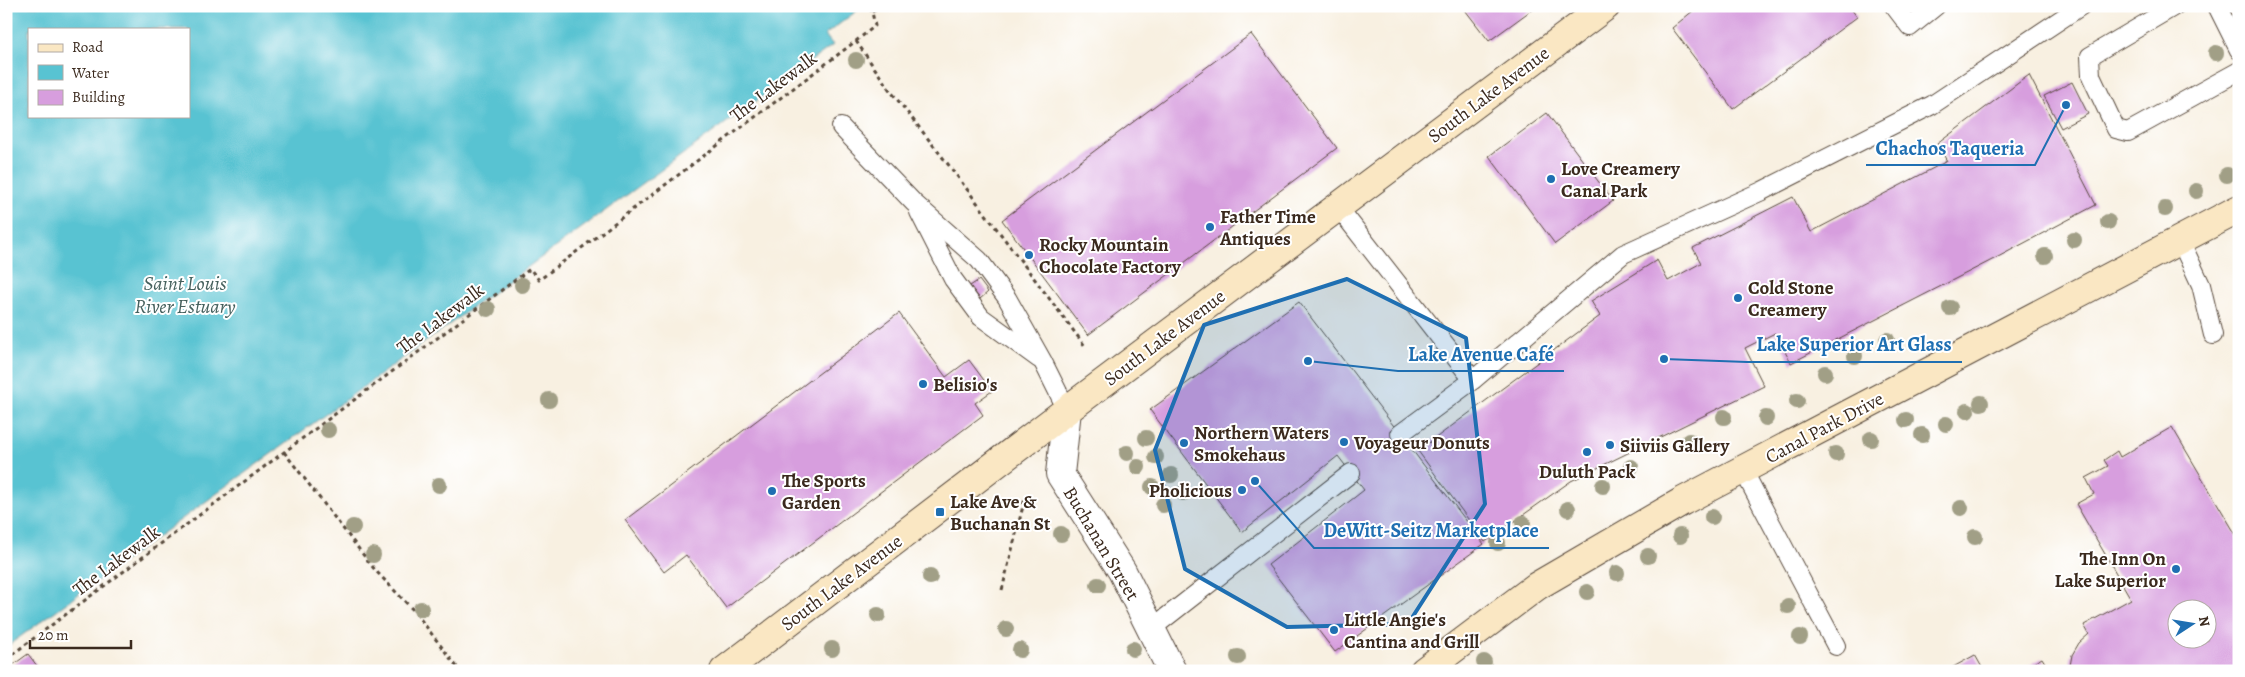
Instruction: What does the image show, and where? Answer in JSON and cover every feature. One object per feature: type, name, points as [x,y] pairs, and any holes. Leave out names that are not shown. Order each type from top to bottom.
[{"type":"street","name":"South Lake Avenue","points":[[724,671],[1067,410],[1606,6]]},
{"type":"street","name":"Canal Park Drive","points":[[1424,671],[1538,586],[1683,501],[2239,209]]},
{"type":"street","name":"Buchanan Street","points":[[1067,410],[1060,474],[1122,570],[1172,671]]},
{"type":"lane","points":[[1894,6],[1910,27],[1936,6]]},
{"type":"lane","points":[[1400,434],[1473,380],[1623,254],[1762,191],[1932,105],[2081,6]]},
{"type":"lane","points":[[2175,6],[2090,56],[2091,76],[2116,129],[2128,132],[2239,71]]},
{"type":"lane","points":[[2217,6],[2239,50]]},
{"type":"lane","points":[[841,126],[914,203],[979,260],[1007,298],[1043,362],[1067,410]]},
{"type":"lane","points":[[914,203],[953,279],[981,317],[1043,362]]},
{"type":"lane","points":[[1338,207],[1473,380]]},
{"type":"lane","points":[[2180,240],[2201,285],[2213,335]]},
{"type":"lane","points":[[1743,470],[1836,646]]},
{"type":"lane","points":[[1151,629],[1351,473]]},
{"type":"path","points":[[868,6],[872,12],[879,6]]},
{"type":"path","name":"The Lakewalk","points":[[6,659],[530,269],[538,280],[875,26],[872,12]]},
{"type":"path","points":[[856,41],[888,89],[951,168],[1085,346]]},
{"type":"path","points":[[284,452],[375,570],[414,612],[460,671]]},
{"type":"path","points":[[1002,590],[1025,498]]},
{"type":"highlighted area","points":[[1347,279],[1466,338],[1485,504],[1408,624],[1287,627],[1185,569],[1155,450],[1204,325]]},
{"type":"water","name":"Saint Louis River Estuary","points":[[6,6],[863,6],[825,35],[833,45],[6,647]]},
{"type":"building","points":[[1462,6],[1537,6],[1489,41]]},
{"type":"building","points":[[1699,6],[1849,6],[1857,17],[1733,109],[1672,28]]},
{"type":"building","points":[[1251,34],[1337,148],[1088,335],[1002,220]]},
{"type":"building","points":[[2029,75],[2096,205],[1791,363],[1775,333],[1745,348],[1764,386],[1571,481],[1485,542],[1418,451],[1600,316],[1591,301],[1657,260],[1668,281],[1701,263],[1693,248],[1793,197],[1811,232],[1947,161],[1937,144]]},
{"type":"building","points":[[2072,82],[2088,114],[2061,128],[2044,96]]},
{"type":"building","name":"Love Creamery Canal Park","points":[[1547,113],[1613,201],[1555,244],[1489,156]]},
{"type":"building","points":[[979,280],[988,292],[980,299],[970,286]]},
{"type":"building","points":[[1299,302],[1484,544],[1335,652],[1268,565],[1364,490],[1338,456],[1242,532],[1150,410]]},
{"type":"building","name":"The Sports Garden","points":[[899,313],[946,377],[969,360],[992,391],[975,403],[983,415],[726,608],[686,555],[664,572],[625,520]]},
{"type":"building","name":"The Inn On Lake Superior","points":[[2172,427],[2239,540],[2239,671],[2069,671],[2072,655],[2079,643],[2089,634],[2084,625],[2131,599],[2076,504],[2094,494],[2086,478],[2108,466],[2104,460],[2117,451],[2120,457]]},
{"type":"building","points":[[28,654],[41,671],[6,671],[6,670]]},
{"type":"building","points":[[1975,655],[1984,671],[1946,671]]},
{"type":"building","points":[[2042,658],[2050,671],[2020,671]]},
{"type":"place","name":"Chachos Taqueria","points":[[2066,105]]},
{"type":"place","name":"Love Creamery Canal Park","points":[[1551,179]]},
{"type":"place","name":"Father Time Antiques","points":[[1210,227]]},
{"type":"place","name":"Rocky Mountain Chocolate Factory","points":[[1029,255]]},
{"type":"place","name":"Cold Stone Creamery","points":[[1738,298]]},
{"type":"place","name":"Lake Superior Art Glass","points":[[1664,359]]},
{"type":"place","name":"Lake Avenue Café","points":[[1308,361]]},
{"type":"place","name":"Belisio's","points":[[923,384]]},
{"type":"place","name":"Voyageur Donuts","points":[[1344,442]]},
{"type":"place","name":"Northern Waters Smokehaus","points":[[1184,443]]},
{"type":"place","name":"Siiviis Gallery","points":[[1610,445]]},
{"type":"place","name":"Duluth Pack","points":[[1587,452]]},
{"type":"place","name":"DeWitt-Seitz Marketplace","points":[[1255,481]]},
{"type":"place","name":"Pholicious","points":[[1242,490]]},
{"type":"place","name":"The Sports Garden","points":[[772,491]]},
{"type":"place","name":"Lake Ave & Buchanan St","points":[[940,512]]},
{"type":"place","name":"The Inn On Lake Superior","points":[[2176,569]]},
{"type":"place","name":"Little Angie's Cantina and Grill","points":[[1334,630]]}]
